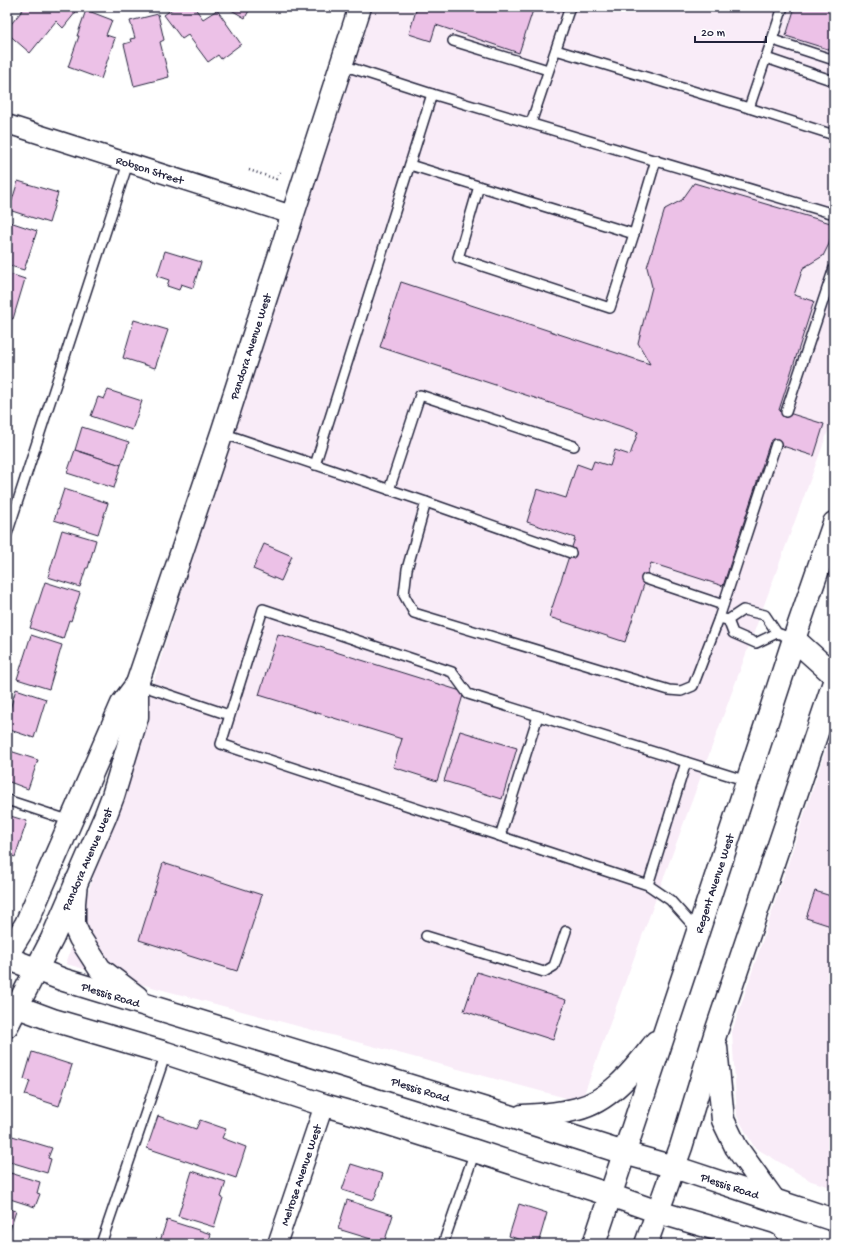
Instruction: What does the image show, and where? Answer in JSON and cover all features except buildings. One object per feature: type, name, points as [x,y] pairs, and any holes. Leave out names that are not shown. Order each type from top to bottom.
[{"type":"main road","name":"Pandora Avenue West","points":[[7,955],[26,924],[122,704],[137,684],[222,433],[360,7]]},
{"type":"main road","name":"Regent Avenue West","points":[[594,1244],[666,1031],[747,781],[785,636],[834,523]]},
{"type":"main road","points":[[785,636],[834,675]]},
{"type":"main road","points":[[646,1244],[674,1167],[715,1035],[834,682]]},
{"type":"main road","name":"Pandora Avenue West","points":[[7,1026],[12,1005],[37,970],[52,939],[113,796],[137,717],[137,684]]},
{"type":"main road","points":[[76,882],[74,925],[80,938],[100,969],[151,1007]]},
{"type":"main road","name":"Plessis Road","points":[[7,958],[64,980],[624,1153],[674,1167],[834,1220]]},
{"type":"main road","points":[[12,1005],[53,1020],[166,1053],[324,1105],[475,1151],[658,1212],[767,1244]]},
{"type":"main road","points":[[510,1117],[557,1113],[579,1109],[600,1100],[629,1075],[666,1031]]},
{"type":"main road","points":[[715,1035],[723,1120],[736,1147],[774,1200]]},
{"type":"street","name":"Robson Street","points":[[7,124],[292,215]]},
{"type":"street","name":"Melrose Avenue West","points":[[277,1244],[324,1105]]},
{"type":"lane","points":[[531,123],[570,7]]},
{"type":"lane","points":[[750,108],[783,7]]},
{"type":"lane","points":[[773,40],[834,60]]},
{"type":"lane","points":[[453,41],[548,70]]},
{"type":"lane","points":[[556,50],[750,108],[834,135]]},
{"type":"lane","points":[[766,58],[834,81]]},
{"type":"lane","points":[[341,64],[432,94],[834,214]]},
{"type":"lane","points":[[315,464],[432,94]]},
{"type":"lane","points":[[479,186],[458,258],[610,308],[656,160]]},
{"type":"lane","points":[[7,534],[128,163]]},
{"type":"lane","points":[[410,165],[634,234]]},
{"type":"lane","points":[[786,412],[834,268]]},
{"type":"lane","points":[[389,490],[420,395],[574,446]]},
{"type":"lane","points":[[222,433],[571,553]]},
{"type":"lane","points":[[426,502],[407,569],[404,595],[414,613],[669,690],[681,691],[693,686],[719,618],[776,444]]},
{"type":"lane","points":[[646,579],[723,605]]},
{"type":"lane","points":[[698,931],[670,900],[648,885],[221,744],[263,609],[452,672],[468,694],[747,781]]},
{"type":"lane","points":[[719,618],[728,620],[743,610],[765,615],[785,636]]},
{"type":"lane","points":[[728,620],[732,633],[756,643],[785,636]]},
{"type":"lane","points":[[137,684],[230,715]]},
{"type":"lane","points":[[500,836],[538,716]]},
{"type":"lane","points":[[648,885],[686,762]]},
{"type":"lane","points":[[7,800],[71,821]]},
{"type":"lane","points":[[426,936],[544,972],[554,966],[566,931]]},
{"type":"lane","points":[[101,1244],[166,1053]]},
{"type":"lane","points":[[443,1244],[475,1151]]},
{"type":"path","points":[[249,170],[276,179],[281,170]]},
{"type":"shaded area","points":[[364,7],[834,7],[834,415],[581,1102],[66,964]]},
{"type":"shaded area","points":[[834,725],[834,1188],[811,1181],[754,1147],[737,1116],[732,1032]]}]
